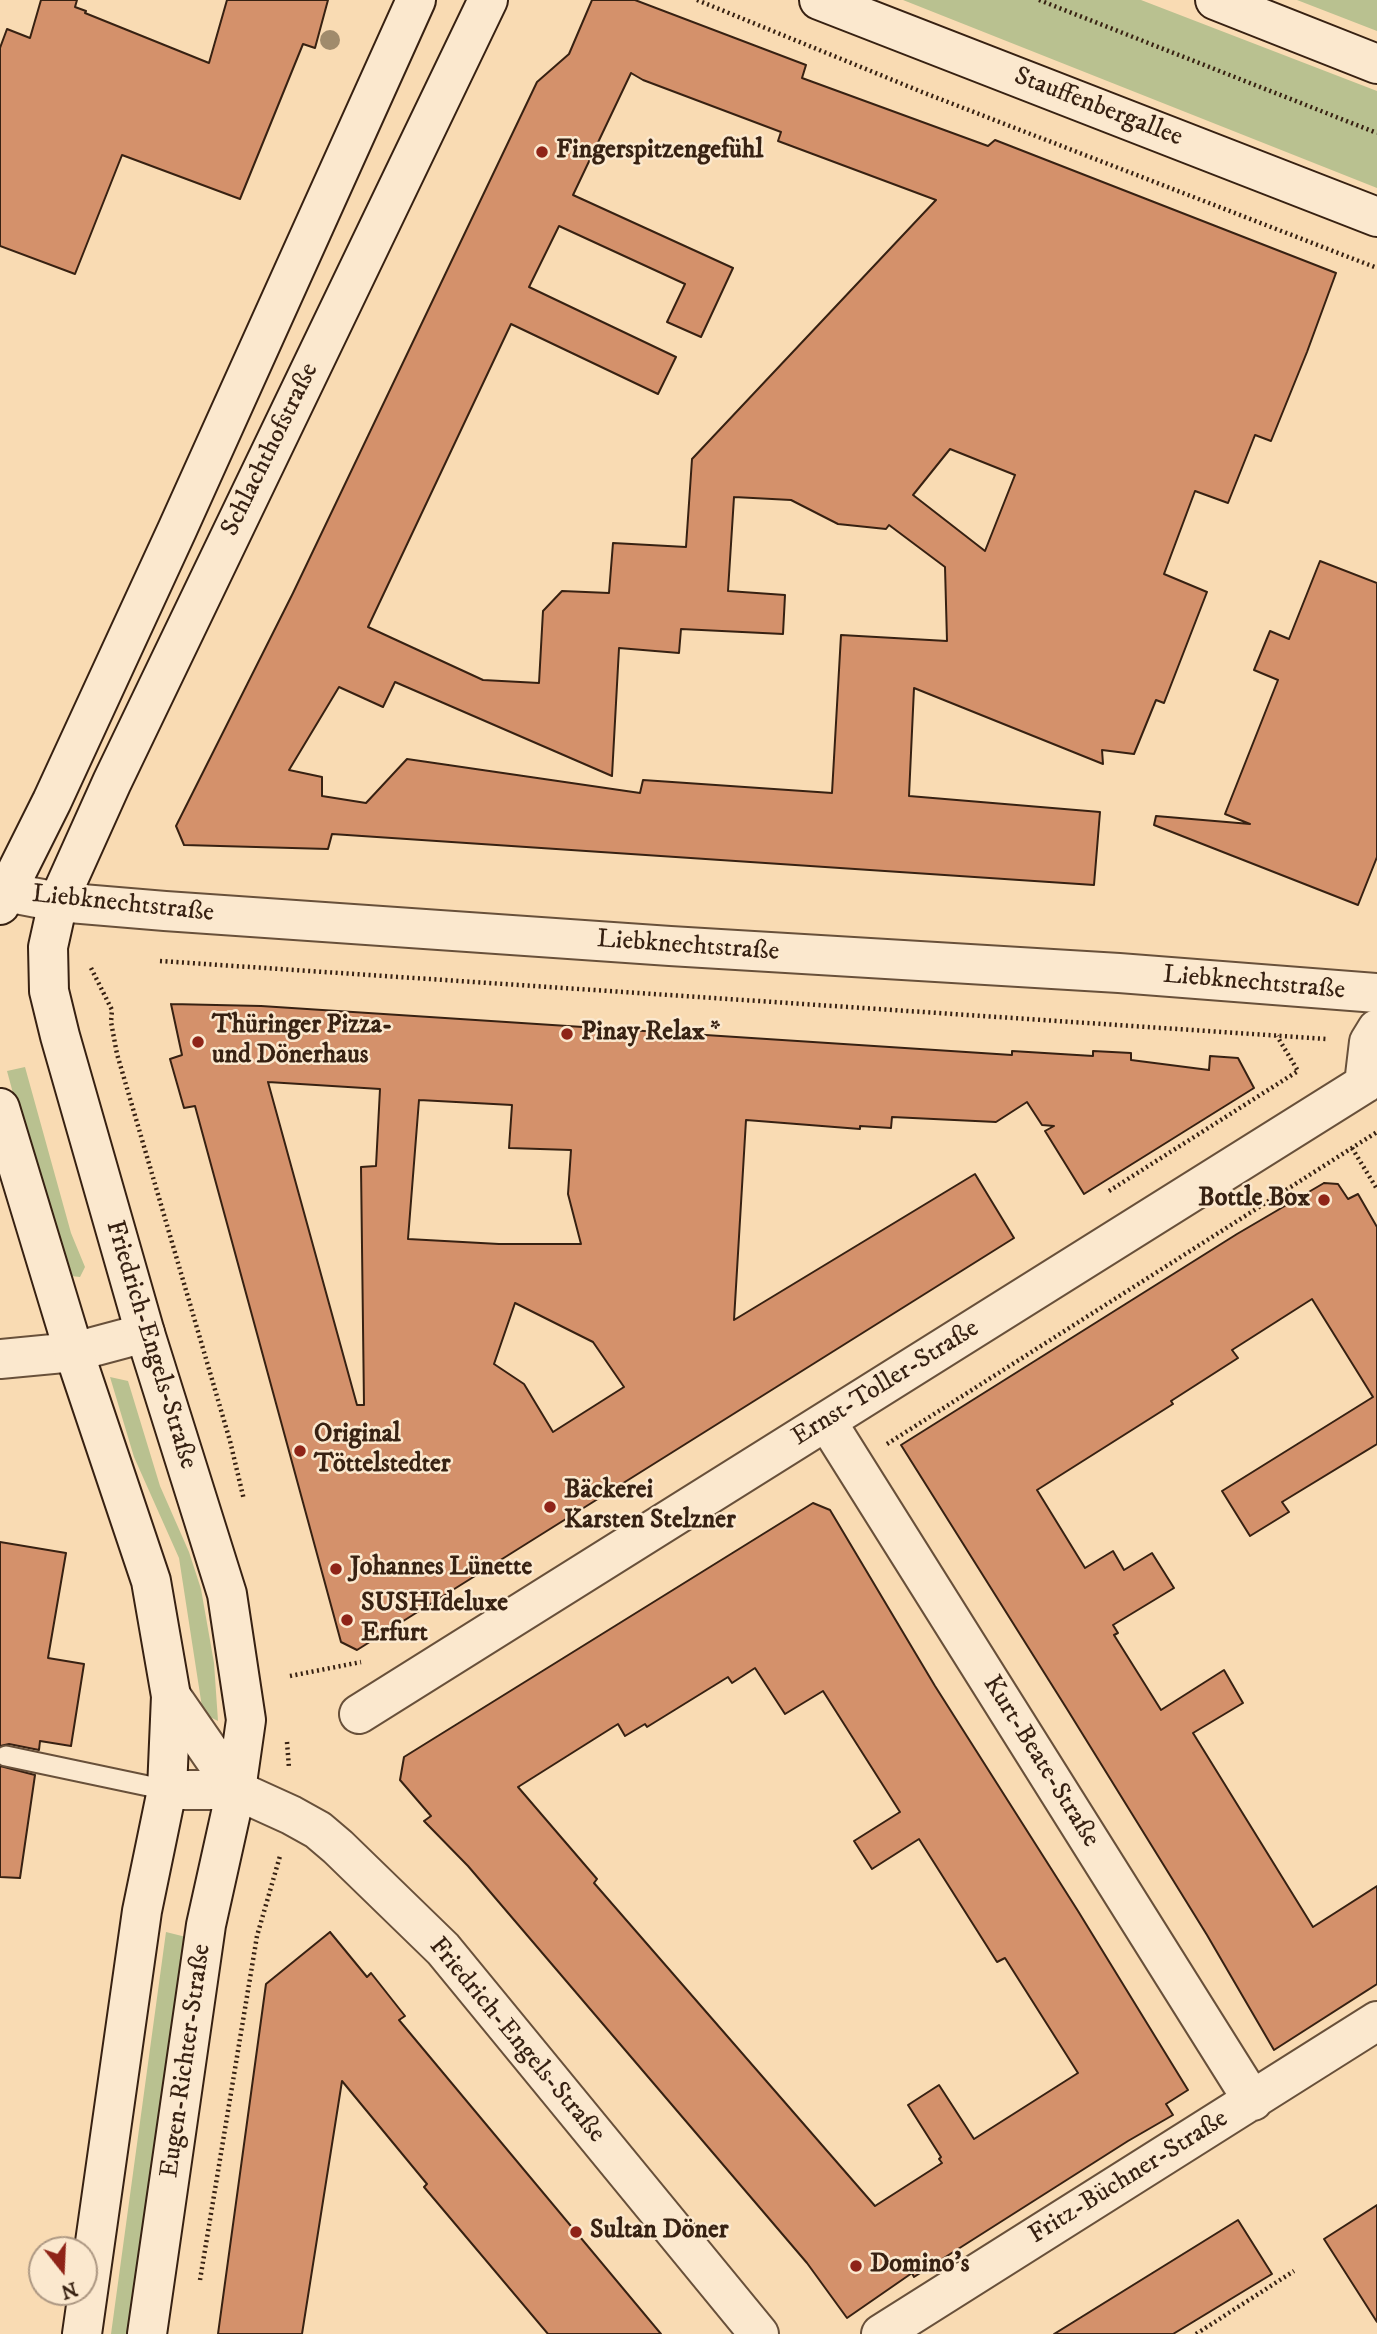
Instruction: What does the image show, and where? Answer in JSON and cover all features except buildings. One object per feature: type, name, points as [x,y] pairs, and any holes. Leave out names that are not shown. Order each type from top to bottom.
[{"type":"main road","name":"Schlachthofstraße","points":[[2,896],[52,801],[416,0]]},
{"type":"main road","name":"Schlachthofstraße","points":[[58,902],[130,744],[488,0]]},
{"type":"main road","name":"Stauffenbergallee","points":[[819,0],[1377,217]]},
{"type":"main road","points":[[1215,0],[1377,64]]},
{"type":"main road","name":"Liebknechtstraße","points":[[2,896],[166,911],[670,946],[1119,973],[1377,993]]},
{"type":"main road","name":"Friedrich-Engels-Straße","points":[[58,902],[48,947],[49,991],[145,1333],[227,1594],[246,1720],[236,1790]]},
{"type":"main road","name":"Ernst-Toller-Straße","points":[[359,1714],[827,1422],[1370,1095],[1373,1035]]},
{"type":"main road","points":[[0,1108],[75,1352],[151,1581],[171,1696],[167,1790],[142,1911],[82,2334]]},
{"type":"main road","points":[[0,1359],[75,1352],[145,1333]]},
{"type":"main road","name":"Kurt-Beate-Straße","points":[[827,1422],[1252,2101]]},
{"type":"main road","points":[[171,1696],[236,1790]]},
{"type":"main road","name":"Friedrich-Engels-Straße","points":[[167,1790],[236,1790],[318,1830],[338,1847],[443,1950],[759,2334]]},
{"type":"main road","name":"Eugen-Richter-Straße","points":[[147,2334],[206,1925],[236,1790]]},
{"type":"main road","name":"Fritz-Büchner-Straße","points":[[881,2334],[1377,2021]]},
{"type":"lane","points":[[5,1756],[167,1790]]},
{"type":"path","points":[[697,0],[922,92],[1377,268]]},
{"type":"path","points":[[1040,0],[1377,133]]},
{"type":"path","points":[[160,961],[1277,1036],[1373,1035]]},
{"type":"path","points":[[112,1010],[111,1022],[117,1055],[230,1441],[246,1509]]},
{"type":"path","points":[[1108,1192],[1298,1071],[1277,1036]]},
{"type":"path","points":[[854,1466],[1377,1132]]},
{"type":"path","points":[[1352,1148],[1377,1189]]},
{"type":"path","points":[[290,1676],[364,1661]]},
{"type":"path","points":[[198,2293],[257,1936]]},
{"type":"path","points":[[1196,2334],[1294,2272]]},
{"type":"green space","points":[[903,0],[1141,0],[1377,91],[1377,188]]},
{"type":"green space","points":[[1297,0],[1377,0],[1377,31]]},
{"type":"green space","points":[[25,1067],[71,1233],[85,1267],[80,1277],[71,1276],[63,1257],[27,1145],[7,1071]]},
{"type":"green space","points":[[110,1377],[128,1381],[160,1486],[189,1552],[201,1589],[214,1663],[218,1721],[206,1715],[202,1707],[179,1558],[134,1457]]},
{"type":"green space","points":[[166,1932],[186,1937],[128,2334],[111,2334]]},
{"type":"place","name":"Fingerspitzengefühl","points":[[542,152]]},
{"type":"place","name":"Pinay Relax *","points":[[567,1034]]},
{"type":"place","name":"Thüringer Pizza- und Dönerhaus","points":[[198,1042]]},
{"type":"place","name":"Bottle Box","points":[[1324,1200]]},
{"type":"place","name":"Original Töttelstedter","points":[[300,1451]]},
{"type":"place","name":"Bäckerei Karsten Stelzner","points":[[550,1507]]},
{"type":"place","name":"Johannes Lünette","points":[[336,1569]]},
{"type":"place","name":"SUSHIdeluxe Erfurt","points":[[347,1620]]},
{"type":"place","name":"Sultan Döner","points":[[576,2232]]},
{"type":"place","name":"Domino's","points":[[856,2266]]}]
